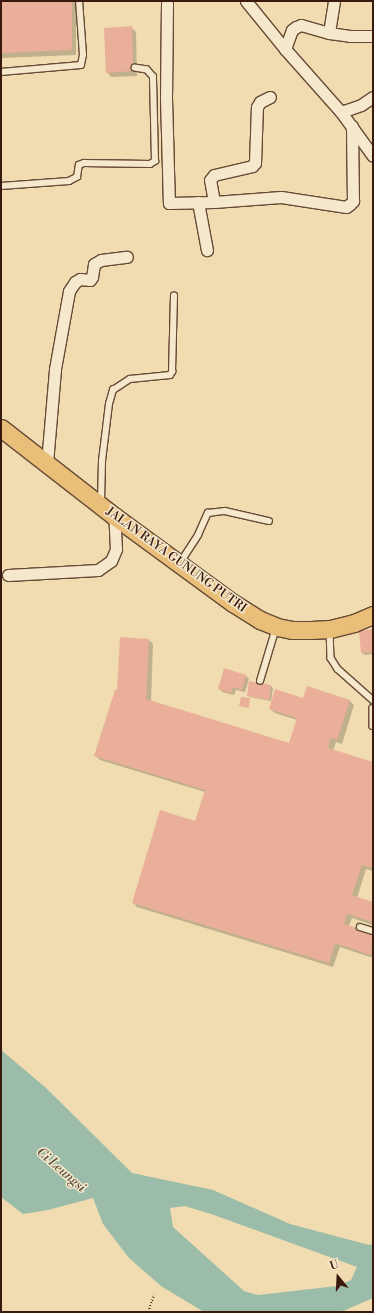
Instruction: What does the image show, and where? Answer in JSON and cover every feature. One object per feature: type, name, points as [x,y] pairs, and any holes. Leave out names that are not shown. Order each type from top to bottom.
[{"type":"main road","name":"JALAN RAYA GUNUNG PUTRI","points":[[1,428],[114,516],[233,603],[260,620],[277,627],[292,630],[330,629],[354,623],[373,615]]},
{"type":"street","points":[[246,1],[285,49],[341,112],[373,156]]},
{"type":"street","points":[[329,33],[334,1]]},
{"type":"street","points":[[167,3],[166,98],[169,203],[214,202],[280,197],[346,206],[349,205],[353,201],[352,126]]},
{"type":"street","points":[[285,49],[292,30],[301,25],[329,33],[350,36],[373,36]]},
{"type":"street","points":[[341,112],[361,104],[373,96]]},
{"type":"street","points":[[214,202],[210,180],[214,175],[252,166],[255,163],[257,107],[260,102],[270,97]]},
{"type":"street","points":[[198,202],[207,250]]},
{"type":"street","points":[[47,463],[55,369],[69,291],[75,282],[80,279],[90,280],[92,277],[94,264],[102,260],[127,257]]},
{"type":"street","points":[[8,575],[98,570],[111,562],[116,549],[114,516]]},
{"type":"lane","points":[[1,72],[80,65],[83,55],[79,1]]},
{"type":"lane","points":[[1,186],[69,182],[77,177],[79,165],[84,163],[150,164],[155,161],[153,77],[147,70],[135,68]]},
{"type":"lane","points":[[100,505],[102,461],[109,404],[113,390],[130,379],[170,375],[172,372],[174,296]]},
{"type":"lane","points":[[180,564],[198,535],[208,513],[225,511],[269,521]]},
{"type":"lane","points":[[260,681],[277,627]]},
{"type":"lane","points":[[330,629],[331,658],[338,669],[373,700]]},
{"type":"lane","points":[[373,708],[373,726]]},
{"type":"lane","points":[[360,927],[373,931]]},
{"type":"path","points":[[148,1312],[154,1295]]},
{"type":"water","name":"Ci Leungsi","points":[[1,1050],[45,1087],[132,1173],[213,1190],[290,1224],[369,1245],[373,1244],[373,1298],[341,1312],[204,1312],[161,1286],[129,1258],[103,1224],[93,1198],[48,1210],[23,1214],[1,1197]],"holes":[[[185,1206],[357,1267],[351,1280],[337,1286],[258,1295],[244,1291],[173,1227],[170,1208]]]},
{"type":"building","points":[[1,1],[72,1],[72,50],[1,53]]},
{"type":"building","points":[[132,26],[133,71],[106,73],[104,28]]},
{"type":"building","points":[[373,629],[373,652],[361,653],[359,631]]},
{"type":"building","points":[[120,637],[149,639],[146,699],[289,743],[297,718],[269,709],[275,689],[303,698],[307,686],[350,700],[337,740],[331,738],[328,748],[373,762],[373,868],[362,865],[352,895],[373,902],[373,922],[347,914],[344,924],[373,933],[371,955],[335,943],[329,963],[132,903],[160,810],[195,821],[205,790],[94,756],[115,690],[117,690]]},
{"type":"building","points":[[224,668],[246,675],[242,690],[233,687],[231,693],[218,689]]},
{"type":"building","points":[[249,681],[271,685],[269,700],[247,696]]},
{"type":"building","points":[[241,697],[250,698],[249,708],[239,706]]}]
